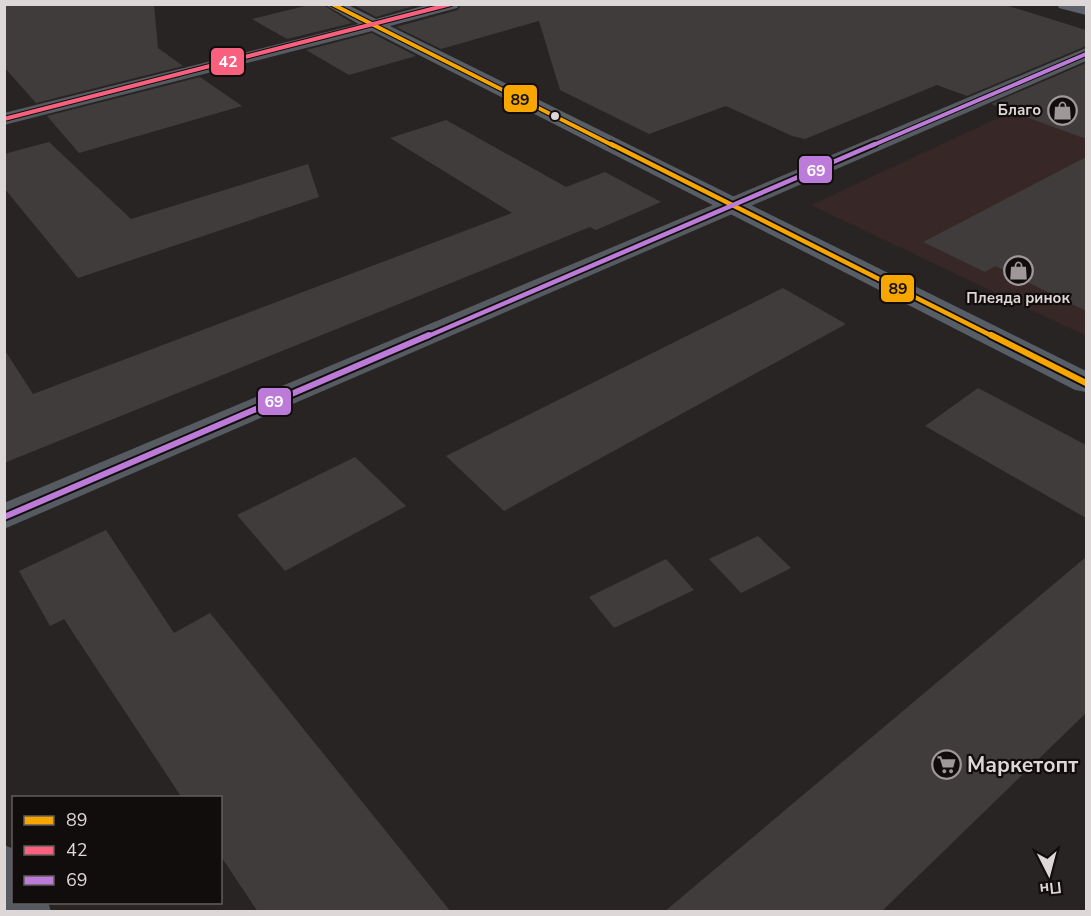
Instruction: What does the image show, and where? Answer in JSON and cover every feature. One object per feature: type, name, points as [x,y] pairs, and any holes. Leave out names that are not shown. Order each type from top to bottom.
[{"type":"highway","points":[[1065,4],[1086,10]]},
{"type":"street","points":[[332,4],[370,26],[1086,383]]},
{"type":"street","points":[[4,119],[451,4]]},
{"type":"street","points":[[4,517],[1086,54]]},
{"type":"street","points":[[4,868],[12,882]]},
{"type":"shaded area","name":"Плеяда ринок","points":[[1086,77],[1086,336],[811,205]]},
{"type":"building","points":[[4,4],[154,4],[158,48],[183,66],[36,103],[4,67]]},
{"type":"building","points":[[313,4],[322,4],[352,23],[287,39],[252,19]]},
{"type":"building","points":[[352,4],[420,4],[376,17]]},
{"type":"building","points":[[461,4],[1002,4],[1086,30],[1086,46],[967,96],[937,85],[805,139],[792,136],[726,106],[649,134],[560,90],[539,21],[441,49],[396,27],[458,10]]},
{"type":"building","points":[[372,33],[416,56],[349,75],[306,50]]},
{"type":"building","points":[[1086,63],[1086,139],[991,104]]},
{"type":"building","points":[[200,77],[242,106],[79,153],[47,116]]},
{"type":"building","points":[[446,120],[566,187],[605,172],[661,202],[596,230],[590,227],[4,463],[4,349],[33,394],[512,213],[390,138]]},
{"type":"building","points":[[49,142],[131,219],[308,164],[319,197],[78,278],[4,188],[4,154]]},
{"type":"building","points":[[1086,157],[1086,311],[995,266],[985,272],[923,242]]},
{"type":"building","points":[[783,288],[846,324],[504,511],[446,456]]},
{"type":"building","points":[[978,388],[1086,445],[1086,518],[925,426]]},
{"type":"building","points":[[355,457],[406,506],[285,571],[237,515]]},
{"type":"building","points":[[106,530],[174,633],[210,613],[451,912],[258,912],[222,858],[222,796],[181,796],[64,619],[50,626],[19,571]]},
{"type":"building","points":[[758,536],[791,568],[741,593],[709,559]]},
{"type":"building","points":[[1086,557],[1086,713],[881,912],[664,912]]},
{"type":"building","points":[[666,559],[694,590],[614,628],[589,597]]},
{"type":"transit line","name":"89","points":[[332,4],[1086,383]]},
{"type":"transit line","name":"42","points":[[4,119],[451,4]]},
{"type":"transit line","name":"69","points":[[4,517],[1086,54]]},
{"type":"place","name":"Благо","points":[[1062,110]]},
{"type":"place","name":"Плеяда ринок","points":[[1018,271]]},
{"type":"place","name":"Маркетопт","points":[[946,765]]}]
